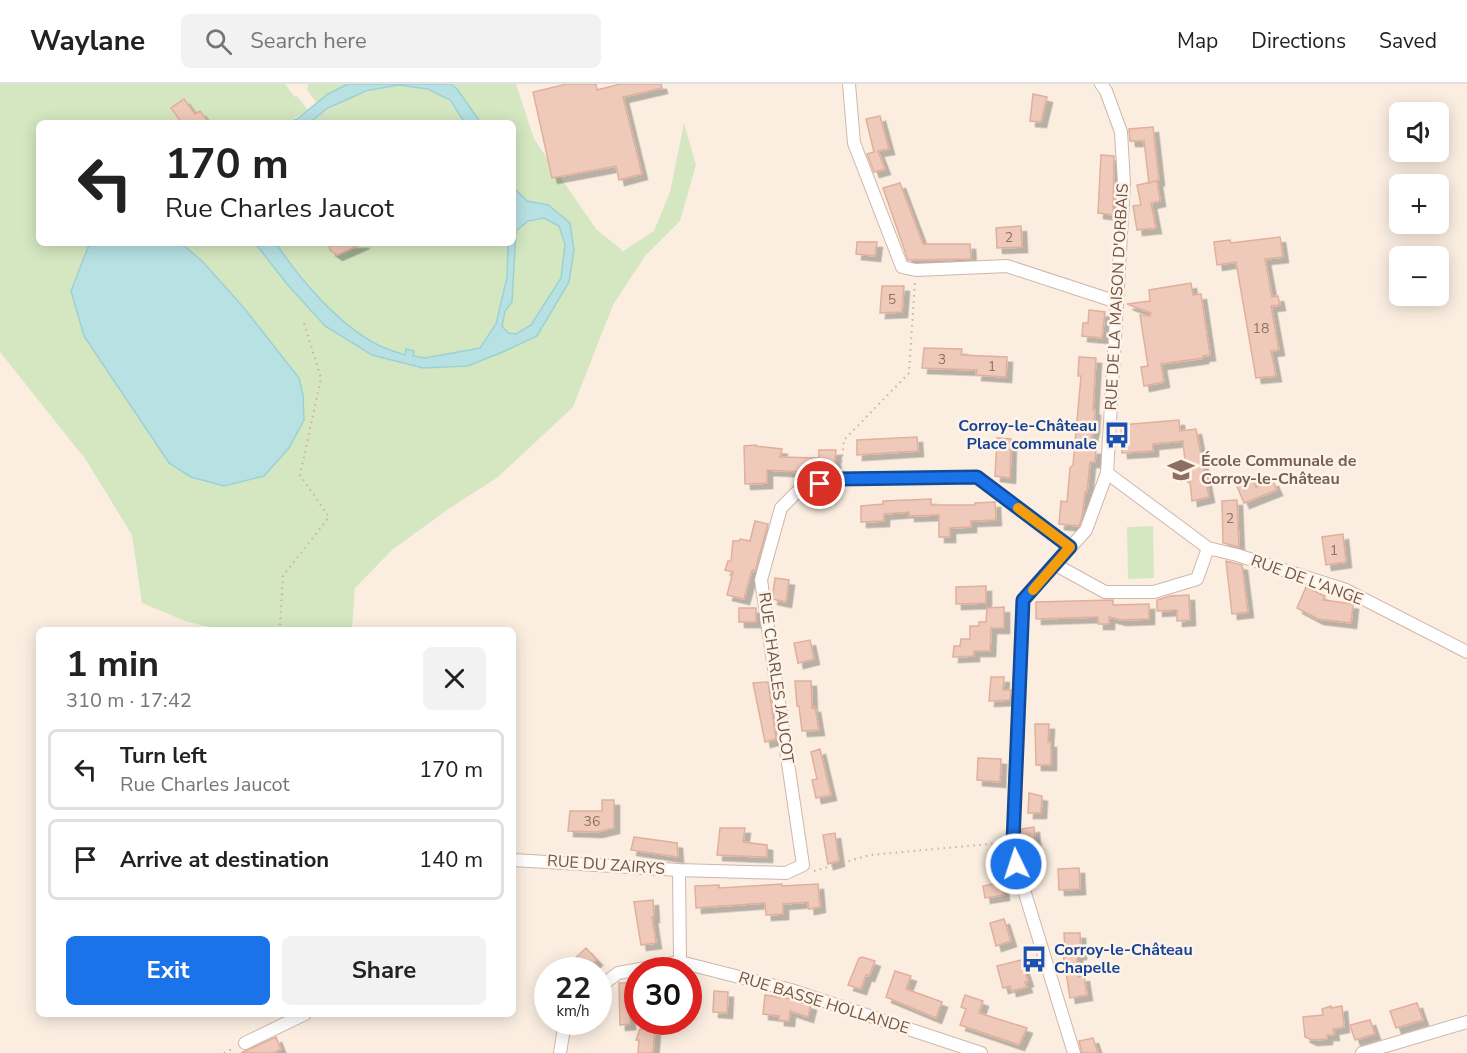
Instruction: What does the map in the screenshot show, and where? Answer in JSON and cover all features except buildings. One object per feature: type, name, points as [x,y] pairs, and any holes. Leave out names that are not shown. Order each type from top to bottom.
[{"type":"street","points":[[849,84],[854,143],[902,267],[916,270],[1007,266],[1118,302]]},
{"type":"street","name":"RUE DE LA MAISON D'ORBAIS","points":[[1074,1053],[1016,864],[1013,842],[1023,600],[1086,530],[1107,473],[1124,183],[1120,132],[1101,84]]},
{"type":"street","points":[[1056,565],[1105,592],[1154,592],[1197,579],[1208,548],[1107,473]]},
{"type":"street","name":"RUE CHARLES JAUCOT","points":[[803,865],[761,580],[781,508],[801,488],[839,479],[977,477],[1070,547]]},
{"type":"street","name":"RUE DE L'ANGE","points":[[1208,548],[1248,558],[1346,590],[1467,652]]},
{"type":"street","name":"RUE DU ZAIRYS","points":[[516,860],[679,870],[680,957]]},
{"type":"street","points":[[679,870],[786,873],[803,865]]},
{"type":"street","name":"RUE BASSE HOLLANDE","points":[[702,968],[791,990],[981,1053]]},
{"type":"street","points":[[245,1043],[299,1017]]},
{"type":"street","points":[[1362,1053],[1467,1022]]},
{"type":"street","points":[[560,1053],[563,1035]]},
{"type":"path","points":[[839,479],[844,440],[909,373],[916,270]]},
{"type":"path","points":[[279,627],[283,576],[329,518],[300,475],[321,378],[304,323]]},
{"type":"path","points":[[803,865],[815,872],[870,855],[1013,842]]},
{"type":"green space","points":[[0,84],[285,84],[308,110],[292,120],[36,120],[36,246],[89,246],[71,291],[299,378],[228,291],[184,246],[257,246],[287,284],[407,365],[537,335],[574,250],[548,205],[527,201],[516,190],[516,120],[479,120],[451,84],[516,84],[534,139],[596,229],[623,251],[654,231],[670,192],[684,123],[696,165],[680,221],[645,256],[613,305],[573,407],[498,477],[392,550],[355,588],[352,627],[209,627],[185,621],[142,603],[132,535],[86,460],[0,352]]},
{"type":"green space","points":[[308,84],[348,84],[328,94],[317,103],[307,90]]},
{"type":"green space","points":[[398,85],[430,90],[445,98],[463,120],[313,120],[330,108],[373,91]]},
{"type":"green space","points":[[544,218],[559,226],[565,244],[561,278],[531,325],[516,334],[508,333],[502,326],[505,311],[512,302],[516,231],[528,221]]},
{"type":"green space","points":[[278,246],[330,246],[330,250],[337,255],[357,246],[508,246],[507,277],[496,324],[480,348],[425,358],[413,356],[414,351],[405,355],[388,350],[349,326],[308,286]]},
{"type":"green space","points":[[1153,526],[1154,578],[1128,579],[1127,527]]},
{"type":"water","points":[[348,84],[451,84],[479,120],[463,120],[450,100],[428,89],[398,85],[366,91],[328,108],[313,120],[294,120],[328,94]]},
{"type":"water","points":[[516,190],[527,201],[548,205],[570,223],[574,250],[569,282],[537,336],[468,366],[423,368],[372,355],[325,326],[287,284],[257,246],[278,246],[321,300],[363,336],[378,345],[405,355],[406,349],[414,351],[413,356],[425,358],[480,348],[496,324],[507,277],[508,246],[515,246],[512,302],[505,311],[502,326],[508,333],[516,334],[531,325],[561,278],[565,244],[559,226],[544,218],[528,221],[516,231]]},
{"type":"water","points":[[89,246],[184,246],[203,262],[244,308],[299,378],[303,395],[304,420],[289,448],[264,476],[224,486],[191,477],[169,463],[84,336],[71,291]]},
{"type":"slow traffic","points":[[1018,508],[1070,547],[1033,590]]},
{"type":"place","name":"Corroy-le-Château Place communale","points":[[1117,435]]},
{"type":"place","name":"École Communale de Corroy-le-Château","points":[[1181,470]]},
{"type":"place","name":"Corroy-le-Château Chapelle","points":[[1034,959]]},
{"type":"route","points":[[820,484],[839,479],[977,477],[1070,547],[1023,600],[1013,842],[1016,864]]}]
